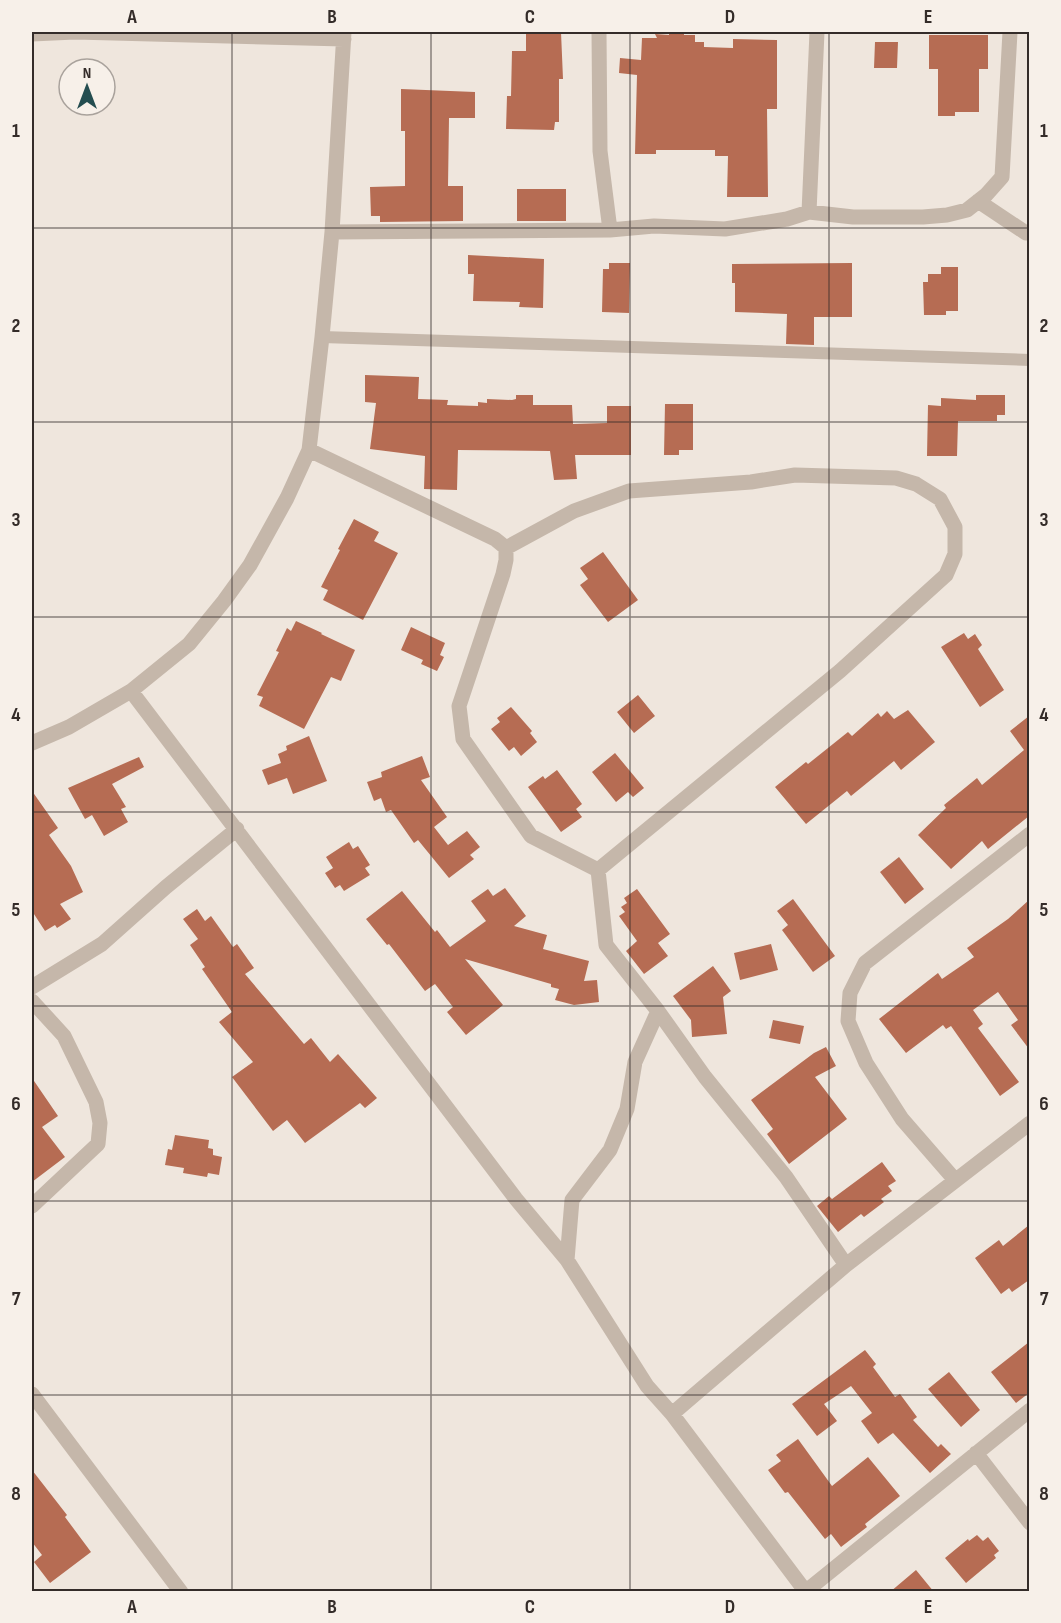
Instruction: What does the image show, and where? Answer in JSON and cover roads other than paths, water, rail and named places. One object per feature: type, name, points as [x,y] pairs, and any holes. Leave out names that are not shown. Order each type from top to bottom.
[{"type":"street","points":[[32,34],[75,32],[344,35],[332,232],[309,450],[287,498],[250,565],[189,644],[131,692],[69,727],[32,743]]},
{"type":"street","points":[[599,32],[600,150],[610,230]]},
{"type":"street","points":[[809,212],[817,32]]},
{"type":"street","points":[[332,232],[610,230],[654,226],[725,229],[787,219],[809,212],[853,217],[923,217],[967,210],[986,195],[1002,177],[1010,32]]},
{"type":"street","points":[[978,201],[1029,233]]},
{"type":"street","points":[[309,450],[495,539],[506,548],[507,560],[503,574],[459,706],[463,739],[531,836],[598,870]]},
{"type":"street","points":[[506,548],[574,511],[629,491],[751,482],[795,475],[896,478],[916,484],[940,499],[955,527],[955,554],[946,575],[840,671],[736,754],[598,870]]},
{"type":"street","points":[[131,692],[516,1199],[567,1260],[648,1386],[672,1414],[805,1591],[1029,1410]]},
{"type":"street","points":[[32,987],[102,944],[166,887],[237,829]]},
{"type":"street","points":[[955,1180],[902,1119],[866,1063],[849,1021],[850,993],[865,963],[1029,834]]},
{"type":"street","points":[[598,870],[606,945],[658,1011],[705,1077],[786,1177],[846,1265]]},
{"type":"street","points":[[32,1001],[64,1036],[96,1102],[100,1123],[98,1144],[32,1206]]},
{"type":"street","points":[[567,1260],[572,1200],[610,1150],[627,1109],[635,1062],[658,1011]]},
{"type":"street","points":[[672,1414],[846,1265],[1029,1123]]},
{"type":"street","points":[[32,1394],[181,1592]]},
{"type":"street","points":[[976,1453],[1029,1523]]},
{"type":"lane","points":[[322,337],[1029,360]]}]
